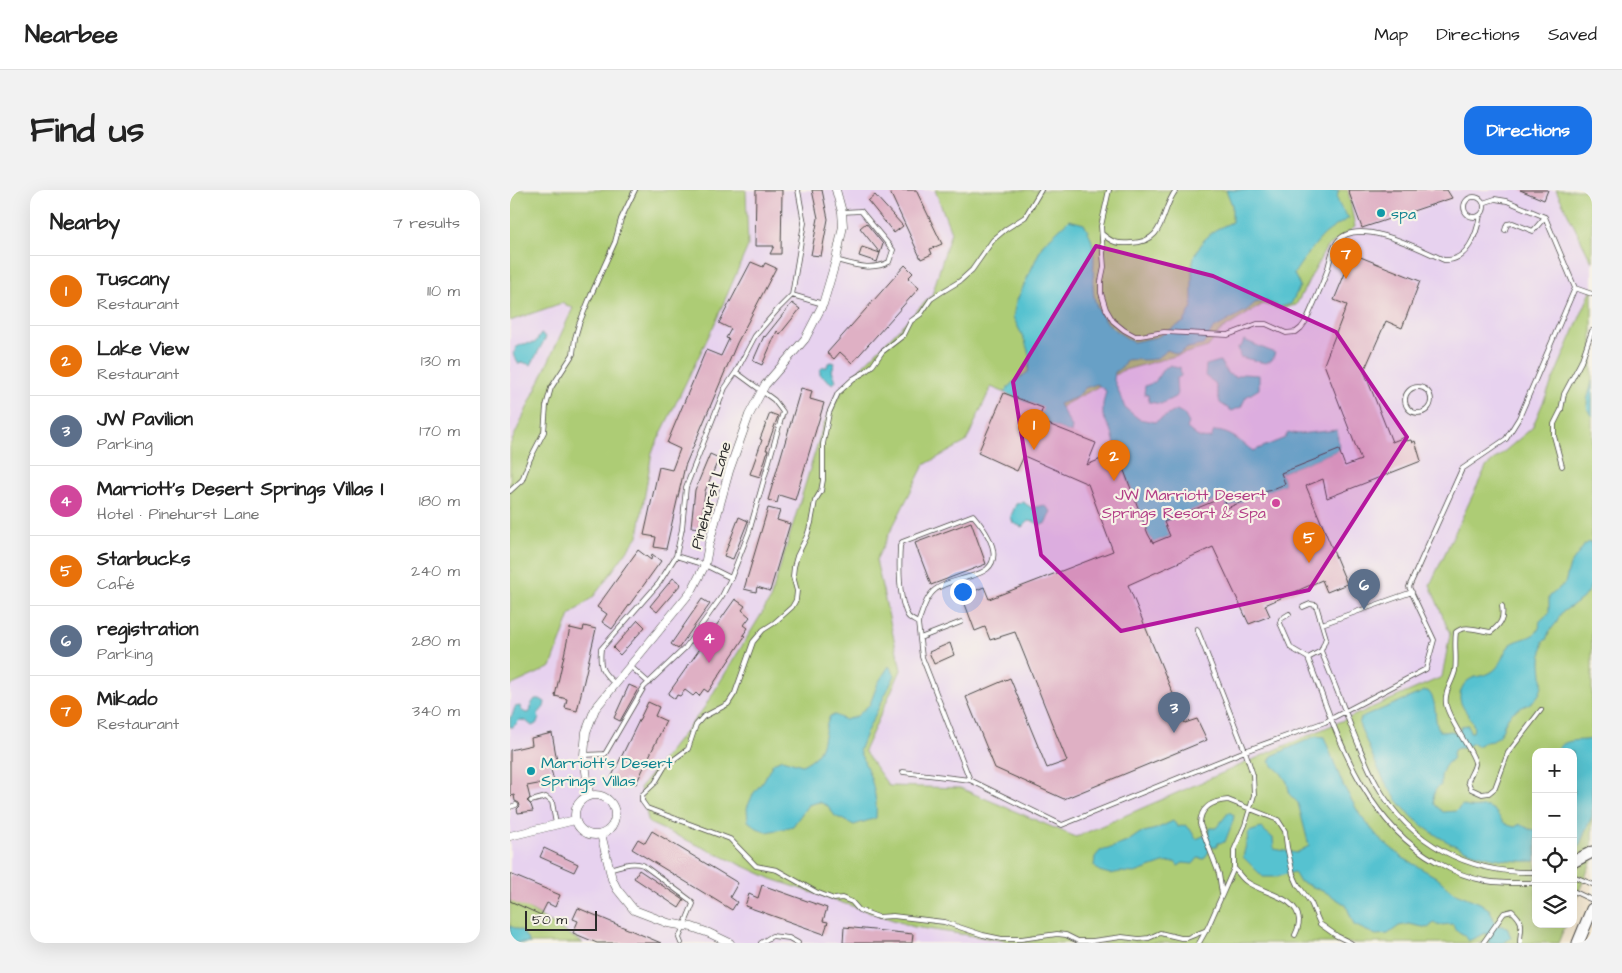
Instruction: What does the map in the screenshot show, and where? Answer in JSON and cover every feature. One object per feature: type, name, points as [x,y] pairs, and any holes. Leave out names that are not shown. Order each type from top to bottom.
[{"type":"main road","points":[[1577,860],[1592,852]]},
{"type":"main road","points":[[1578,943],[1592,908]]},
{"type":"street","name":"Pinehurst Lane","points":[[589,795],[584,755],[586,732],[595,709],[692,590],[705,565],[729,471],[749,415],[765,385],[805,339],[823,304],[836,260],[843,226],[837,190]]},
{"type":"street","points":[[589,795],[596,795],[607,799],[614,809],[614,822],[606,832],[601,834],[588,834],[582,831],[575,820],[576,808],[589,795]]},
{"type":"street","points":[[510,836],[575,820]]},
{"type":"street","points":[[601,834],[609,870],[617,889],[634,910],[668,923],[709,933],[730,943]]},
{"type":"lane","points":[[510,492],[522,480],[544,432],[546,406],[550,388],[573,354],[579,324],[616,242],[621,219],[635,190]]},
{"type":"lane","points":[[615,684],[603,673],[600,662],[601,649],[659,583],[676,556],[682,529],[686,488],[725,388],[736,372],[755,336],[792,295],[804,223],[798,190]]},
{"type":"lane","points":[[1041,190],[1026,217],[993,240],[972,270],[960,282],[931,299],[921,314],[911,321],[904,335],[882,352],[873,365],[853,379],[838,394],[829,413],[822,444],[823,480],[821,491],[815,501],[807,536],[794,567],[793,576],[798,591],[796,600],[792,607],[763,630],[753,642],[735,693],[728,704],[703,717],[696,726],[688,750],[665,766],[654,783],[642,795],[642,801],[647,808],[730,839],[756,866],[777,870],[816,892],[834,899],[842,898],[852,902],[859,910],[878,917],[893,916],[944,922],[983,936],[1002,939],[1021,939],[1058,934],[1066,935],[1078,941],[1092,941],[1122,936],[1139,939],[1149,938],[1160,933],[1187,938],[1207,930]]},
{"type":"lane","points":[[1109,190],[1101,226],[1104,267],[1101,292],[1106,309],[1113,321],[1135,336],[1164,332],[1234,334],[1258,324],[1266,324],[1286,333],[1296,332],[1306,321],[1320,289],[1334,248],[1338,241],[1345,236],[1369,232],[1388,236],[1444,260],[1451,261],[1460,257],[1468,248],[1478,228],[1480,215],[1484,209],[1483,203],[1479,199],[1473,198],[1468,200],[1465,206],[1466,212],[1471,216],[1477,217],[1480,215]]},
{"type":"lane","points":[[1102,234],[1116,243],[1142,243],[1150,239],[1158,231],[1166,208],[1176,190]]},
{"type":"lane","points":[[903,772],[970,780],[1062,825],[1245,751],[1332,719],[1426,669],[1434,640],[1409,587],[1462,469],[1506,439],[1519,418],[1575,288],[1545,217],[1507,201],[1495,199],[1483,203]]},
{"type":"lane","points":[[836,260],[859,267],[879,267],[889,262],[893,250],[861,211],[842,212]]},
{"type":"lane","points":[[1505,230],[1507,224],[1513,223],[1533,231],[1545,217]]},
{"type":"lane","points":[[1575,288],[1592,294]]},
{"type":"lane","points":[[792,295],[823,304]]},
{"type":"lane","points":[[1562,466],[1554,436],[1554,424],[1561,410],[1564,394],[1581,362],[1592,331]]},
{"type":"lane","points":[[584,755],[605,754],[644,687],[685,648],[722,596],[731,578],[748,532],[783,412],[774,400],[736,372]]},
{"type":"lane","points":[[1414,388],[1423,388],[1429,393],[1430,404],[1422,412],[1414,412],[1407,406],[1408,393],[1414,388]]},
{"type":"lane","points":[[918,623],[909,618],[903,603],[900,581],[900,546],[902,542],[974,515],[987,533],[994,556],[992,563],[986,570],[948,583],[934,590],[918,623],[922,657],[970,780]]},
{"type":"lane","points":[[676,556],[705,565],[731,578]]},
{"type":"lane","points":[[1322,624],[1412,592]]},
{"type":"lane","points":[[1303,607],[1310,604],[1316,605],[1326,638],[1321,651],[1308,658]]},
{"type":"lane","points":[[1502,606],[1504,616],[1499,626],[1490,632],[1478,631],[1467,627],[1461,628],[1456,632],[1454,671],[1445,701],[1446,708],[1456,729],[1475,761],[1469,778],[1469,788],[1474,792],[1482,794],[1492,791],[1498,785],[1503,763],[1508,753],[1541,710]]},
{"type":"lane","points":[[1289,614],[1281,619],[1280,623],[1291,648],[1308,658],[1358,778],[1387,823],[1408,843],[1432,859],[1467,876],[1486,881],[1532,883]]},
{"type":"lane","points":[[920,638],[961,622]]},
{"type":"lane","points":[[1197,629],[1245,751],[1253,775],[1254,795],[1245,825],[1234,850],[1234,868],[1207,930],[1199,943]]},
{"type":"lane","points":[[1321,651],[1376,785],[1387,802],[1409,827],[1439,849],[1465,862],[1492,869],[1532,872]]},
{"type":"lane","points":[[630,666],[649,683]]},
{"type":"lane","points":[[530,801],[546,797],[552,802],[556,824]]},
{"type":"lane","points":[[1222,894],[1219,874],[1200,824],[1200,817],[1206,807],[1212,803],[1228,800],[1278,820],[1285,831],[1293,874],[1298,886],[1311,903],[1320,924],[1351,943]]},
{"type":"lane","points":[[510,807],[516,805]]},
{"type":"lane","points":[[609,870],[636,862],[643,865],[690,900],[693,904],[680,938],[681,943]]},
{"type":"lane","points":[[1234,868],[1247,882],[1268,893],[1286,899],[1296,907],[1299,921],[1295,935]]},
{"type":"lane","points":[[1577,878],[1592,884]]},
{"type":"lane","points":[[1577,893],[1592,900]]},
{"type":"lane","points":[[1484,942],[1504,914],[1512,912],[1519,917],[1522,924],[1520,943]]},
{"type":"lane","points":[[761,943],[772,936],[789,938],[798,943]]},
{"type":"highlighted area","points":[[1096,246],[1213,276],[1336,332],[1407,437],[1309,590],[1121,631],[1041,555],[1013,382]]},
{"type":"shaded area","points":[[746,190],[935,190],[951,232],[932,295],[845,384],[823,426],[770,600],[704,708],[640,788],[649,823],[772,879],[914,927],[1020,943],[583,943],[516,901],[510,900],[510,686],[551,667],[570,615],[594,596],[638,536],[652,452],[715,323],[748,246]]},
{"type":"shaded area","points":[[1348,190],[1556,190],[1592,262],[1592,289],[1532,428],[1486,467],[1430,585],[1450,634],[1442,677],[1076,837],[960,788],[889,786],[864,751],[901,670],[876,560],[924,465],[966,442],[991,387],[1055,413],[1064,405],[1094,389],[1121,371],[1208,347],[1220,331],[1263,304],[1280,309],[1311,276],[1326,248],[1355,227]]},
{"type":"shaded area","points":[[562,303],[573,308],[510,445],[510,321]]},
{"type":"green space","points":[[510,190],[746,190],[748,246],[715,323],[652,452],[638,536],[594,596],[570,615],[551,667],[510,686],[510,445],[573,308],[562,303],[510,321]]},
{"type":"green space","points":[[935,190],[1348,190],[1355,227],[1326,248],[1296,305],[1280,309],[1263,304],[1220,331],[1208,347],[1121,371],[1094,389],[1064,405],[1055,413],[991,387],[966,442],[924,465],[876,560],[901,670],[864,751],[889,786],[960,788],[1076,837],[1442,677],[1450,634],[1430,585],[1486,467],[1532,428],[1592,289],[1592,860],[1577,896],[1577,748],[1532,748],[1532,928],[1564,928],[1558,943],[1020,943],[914,927],[772,879],[649,823],[640,788],[704,708],[770,600],[823,426],[845,384],[932,295],[951,232]]},
{"type":"green space","points":[[1556,190],[1592,190],[1592,262]]},
{"type":"green space","points":[[510,900],[516,901],[583,943],[510,943]]},
{"type":"water","points":[[1226,190],[1339,190],[1338,202],[1349,218],[1325,234],[1300,265],[1294,274],[1300,286],[1291,304],[1280,307],[1265,301],[1255,303],[1247,310],[1213,329],[1203,345],[1188,348],[1178,354],[1167,350],[1157,358],[1148,360],[1126,360],[1123,366],[1115,372],[1114,380],[1125,408],[1139,419],[1155,422],[1177,410],[1184,414],[1189,423],[1187,428],[1198,437],[1211,438],[1214,431],[1220,431],[1235,438],[1253,451],[1285,438],[1288,432],[1298,434],[1337,430],[1339,450],[1281,473],[1285,484],[1227,508],[1224,497],[1165,522],[1170,536],[1153,543],[1117,452],[1112,433],[1103,416],[1106,391],[1097,384],[1085,388],[1077,397],[1059,404],[1072,427],[1071,433],[1038,420],[1043,408],[1004,393],[1011,384],[1028,372],[1030,358],[1025,341],[1013,317],[1016,302],[1043,244],[1069,220],[1084,224],[1091,238],[1094,252],[1093,292],[1099,311],[1106,321],[1115,330],[1133,342],[1157,337],[1184,322],[1192,307],[1194,256],[1204,240],[1215,230],[1232,222],[1232,205]]},
{"type":"water","points":[[541,334],[546,337],[531,365],[522,362],[519,364],[513,353],[516,351],[515,348],[523,344],[535,343]]},
{"type":"water","points":[[1244,340],[1275,353],[1272,360],[1265,363],[1240,357],[1238,347],[1241,347]]},
{"type":"water","points":[[1220,361],[1228,374],[1236,377],[1243,374],[1259,375],[1259,389],[1246,397],[1241,407],[1232,411],[1220,403],[1215,383],[1205,376],[1206,365]]},
{"type":"water","points":[[832,362],[835,363],[832,370],[836,381],[833,384],[820,375],[820,370]]},
{"type":"water","points":[[1171,365],[1177,368],[1180,367],[1181,376],[1176,379],[1177,396],[1161,404],[1149,402],[1148,395],[1144,394],[1145,386],[1155,382],[1163,369]]},
{"type":"water","points":[[1592,381],[1592,417],[1587,403]]},
{"type":"water","points":[[1023,502],[1032,508],[1044,505],[1051,511],[1046,523],[1039,526],[1036,522],[1028,521],[1022,527],[1013,523],[1011,516],[1016,504]]},
{"type":"water","points":[[1592,542],[1592,583],[1582,599],[1561,613],[1546,640],[1543,641],[1541,661],[1542,687],[1540,692],[1530,703],[1510,715],[1502,731],[1493,741],[1477,746],[1473,743],[1464,748],[1454,750],[1452,759],[1443,770],[1441,785],[1433,796],[1434,804],[1443,812],[1456,811],[1462,805],[1467,807],[1487,807],[1496,812],[1502,821],[1509,825],[1515,827],[1520,824],[1532,829],[1532,861],[1513,861],[1469,851],[1429,831],[1397,799],[1384,780],[1374,759],[1359,724],[1361,718],[1428,691],[1435,706],[1436,722],[1440,731],[1456,733],[1461,729],[1461,726],[1468,725],[1470,732],[1473,732],[1474,726],[1472,721],[1460,700],[1463,686],[1470,679],[1493,671],[1510,645],[1537,632],[1540,621],[1549,613],[1549,597],[1565,583],[1570,565],[1586,543]]},
{"type":"water","points":[[889,666],[895,675],[859,751],[872,783],[876,800],[876,818],[854,825],[835,816],[828,806],[819,802],[808,805],[793,826],[782,829],[767,832],[757,828],[748,821],[747,808],[753,794],[764,780],[773,763],[782,759],[802,765],[816,755],[820,750],[830,716],[835,715],[845,720],[857,716],[870,704],[878,683]]},
{"type":"water","points":[[535,699],[545,702],[544,707],[538,714],[539,719],[536,724],[532,726],[526,721],[520,720],[513,727],[510,727],[510,717],[515,707],[520,706],[521,710],[526,713],[530,712]]},
{"type":"water","points":[[1316,736],[1324,737],[1343,785],[1360,815],[1379,838],[1403,858],[1436,877],[1453,892],[1480,903],[1490,910],[1496,925],[1507,927],[1511,938],[1503,943],[1489,943],[1486,933],[1468,941],[1463,934],[1455,930],[1453,924],[1441,925],[1434,923],[1428,928],[1409,924],[1399,926],[1388,934],[1376,935],[1354,925],[1346,905],[1327,893],[1299,881],[1294,872],[1275,877],[1263,877],[1243,857],[1249,832],[1261,828],[1273,838],[1274,849],[1296,853],[1309,846],[1298,803],[1290,795],[1287,782],[1281,773],[1269,762],[1272,756]]},
{"type":"water","points":[[1592,739],[1592,816],[1577,851],[1577,748],[1558,748],[1572,741]]},
{"type":"water","points":[[1229,812],[1234,815],[1225,842],[1218,843],[1217,847],[1212,847],[1204,859],[1198,858],[1193,864],[1183,863],[1178,866],[1175,862],[1163,863],[1135,873],[1120,872],[1110,874],[1099,871],[1094,866],[1095,857],[1100,851],[1127,842],[1140,833],[1156,829],[1173,821],[1178,827],[1185,825],[1196,839],[1208,834],[1210,828],[1216,828]]},
{"type":"water","points":[[510,926],[522,931],[530,943],[510,943]]},
{"type":"building","points":[[756,190],[782,190],[781,254],[770,254],[774,246],[755,246]]},
{"type":"building","points":[[812,190],[822,190],[828,219],[821,256],[811,255],[818,218]]},
{"type":"building","points":[[889,190],[916,190],[942,244],[930,249],[932,254],[921,259]]},
{"type":"building","name":"spa","points":[[1348,190],[1447,190],[1452,198],[1362,228]]},
{"type":"building","points":[[1520,190],[1548,190],[1544,200]]},
{"type":"building","points":[[875,195],[903,226],[894,233],[868,201]]},
{"type":"building","points":[[866,223],[883,244],[880,253],[860,228]]},
{"type":"building","points":[[862,247],[880,253],[877,262],[859,256]]},
{"type":"building","name":"JW Marriott Desert Springs Resort & Spa","points":[[1353,254],[1420,281],[1402,328],[1386,321],[1364,371],[1392,442],[1405,437],[1406,441],[1411,440],[1412,443],[1415,441],[1421,461],[1327,498],[1323,479],[1306,486],[1347,584],[1327,592],[1322,580],[1265,605],[1270,616],[1249,624],[1213,547],[1128,585],[1185,723],[1197,719],[1207,740],[1064,799],[995,768],[966,697],[1010,678],[1047,768],[1067,761],[1015,632],[990,640],[985,627],[975,631],[962,596],[984,587],[989,599],[1113,551],[1088,484],[1024,456],[1017,471],[978,453],[1004,393],[1043,408],[1038,420],[1096,443],[1087,465],[1117,452],[1153,543],[1170,536],[1164,522],[1224,497],[1227,508],[1285,484],[1281,473],[1339,450],[1345,466],[1361,460],[1324,364],[1347,305],[1334,300]]},
{"type":"building","points":[[751,262],[763,267],[765,263],[776,268],[737,343],[685,466],[666,549],[654,547],[656,537],[644,535],[659,467],[672,470],[680,449],[667,443],[706,350],[721,356],[729,339],[726,338],[731,329],[719,323]]},
{"type":"building","points":[[905,265],[913,273],[908,278],[919,288],[852,363],[840,352],[834,359],[827,353]]},
{"type":"building","points":[[792,303],[800,309],[780,334],[777,331],[762,365],[753,361],[764,336]]},
{"type":"building","points":[[801,388],[812,391],[810,399],[824,403],[795,500],[779,495],[777,503],[768,500]]},
{"type":"building","points":[[770,413],[778,416],[766,450],[768,450],[760,477],[750,474]]},
{"type":"building","points":[[710,454],[719,458],[705,491],[701,528],[691,527],[695,490]]},
{"type":"building","points":[[768,508],[780,511],[777,520],[790,524],[770,591],[757,587],[756,592],[744,589]]},
{"type":"building","points":[[739,517],[748,521],[733,559],[724,556]]},
{"type":"building","points":[[971,522],[986,564],[931,585],[915,543]]},
{"type":"building","points":[[638,550],[651,560],[652,554],[661,561],[612,629],[602,622],[607,614],[597,607]]},
{"type":"building","points":[[673,578],[681,584],[657,612],[650,606]]},
{"type":"building","points":[[702,599],[710,604],[678,649],[671,644]]},
{"type":"building","points":[[735,599],[745,606],[742,610],[750,617],[744,625],[748,628],[743,635],[745,636],[708,692],[704,689],[699,696],[696,693],[693,696],[685,690],[680,696],[677,695],[675,699],[668,694]]},
{"type":"building","points":[[638,620],[645,627],[620,655],[613,648]]},
{"type":"building","points":[[584,626],[596,629],[577,711],[565,708],[567,699],[555,696],[570,628],[583,631]]},
{"type":"building","points":[[950,643],[954,655],[934,664],[929,652]]},
{"type":"building","points":[[629,685],[638,689],[620,721],[614,718]]},
{"type":"building","points":[[648,702],[659,707],[655,716],[666,721],[636,784],[624,778],[622,783],[611,778]]},
{"type":"building","name":"Marriott's Desert Springs Villas","points":[[552,733],[557,761],[549,762],[554,781],[527,786],[530,798],[527,801],[533,811],[518,813],[519,803],[515,801],[514,795],[510,796],[510,750],[532,745],[531,738]]},
{"type":"building","points":[[652,831],[738,883],[730,897],[737,902],[732,910],[632,849],[638,839],[645,843]]},
{"type":"building","points":[[544,848],[578,864],[574,872],[540,857]]},
{"type":"building","points":[[639,870],[684,900],[679,908],[634,878]]},
{"type":"building","points":[[510,874],[560,895],[555,907],[547,903],[541,915],[510,901]]},
{"type":"building","points":[[762,885],[827,908],[823,921],[828,922],[824,934],[745,906],[749,894],[758,898]]},
{"type":"building","points":[[578,908],[661,943],[597,943],[573,933],[578,921],[573,919]]},
{"type":"building","points":[[844,927],[913,934],[912,943],[843,943]]},
{"type":"place","name":"spa","points":[[1381,213]]},
{"type":"place","name":"Mikado","points":[[1346,279]]},
{"type":"place","name":"Tuscany","points":[[1034,450]]},
{"type":"place","name":"Lake View","points":[[1114,481]]},
{"type":"place","name":"JW Marriott Desert Springs Resort & Spa","points":[[1276,503]]},
{"type":"place","name":"Starbucks","points":[[1309,563]]},
{"type":"place","name":"registration","points":[[1364,610]]},
{"type":"place","name":"Marriott's Desert Springs Villas I","points":[[709,663]]},
{"type":"place","name":"JW Pavilion","points":[[1174,733]]},
{"type":"place","name":"Marriott's Desert Springs Villas","points":[[531,771]]}]
